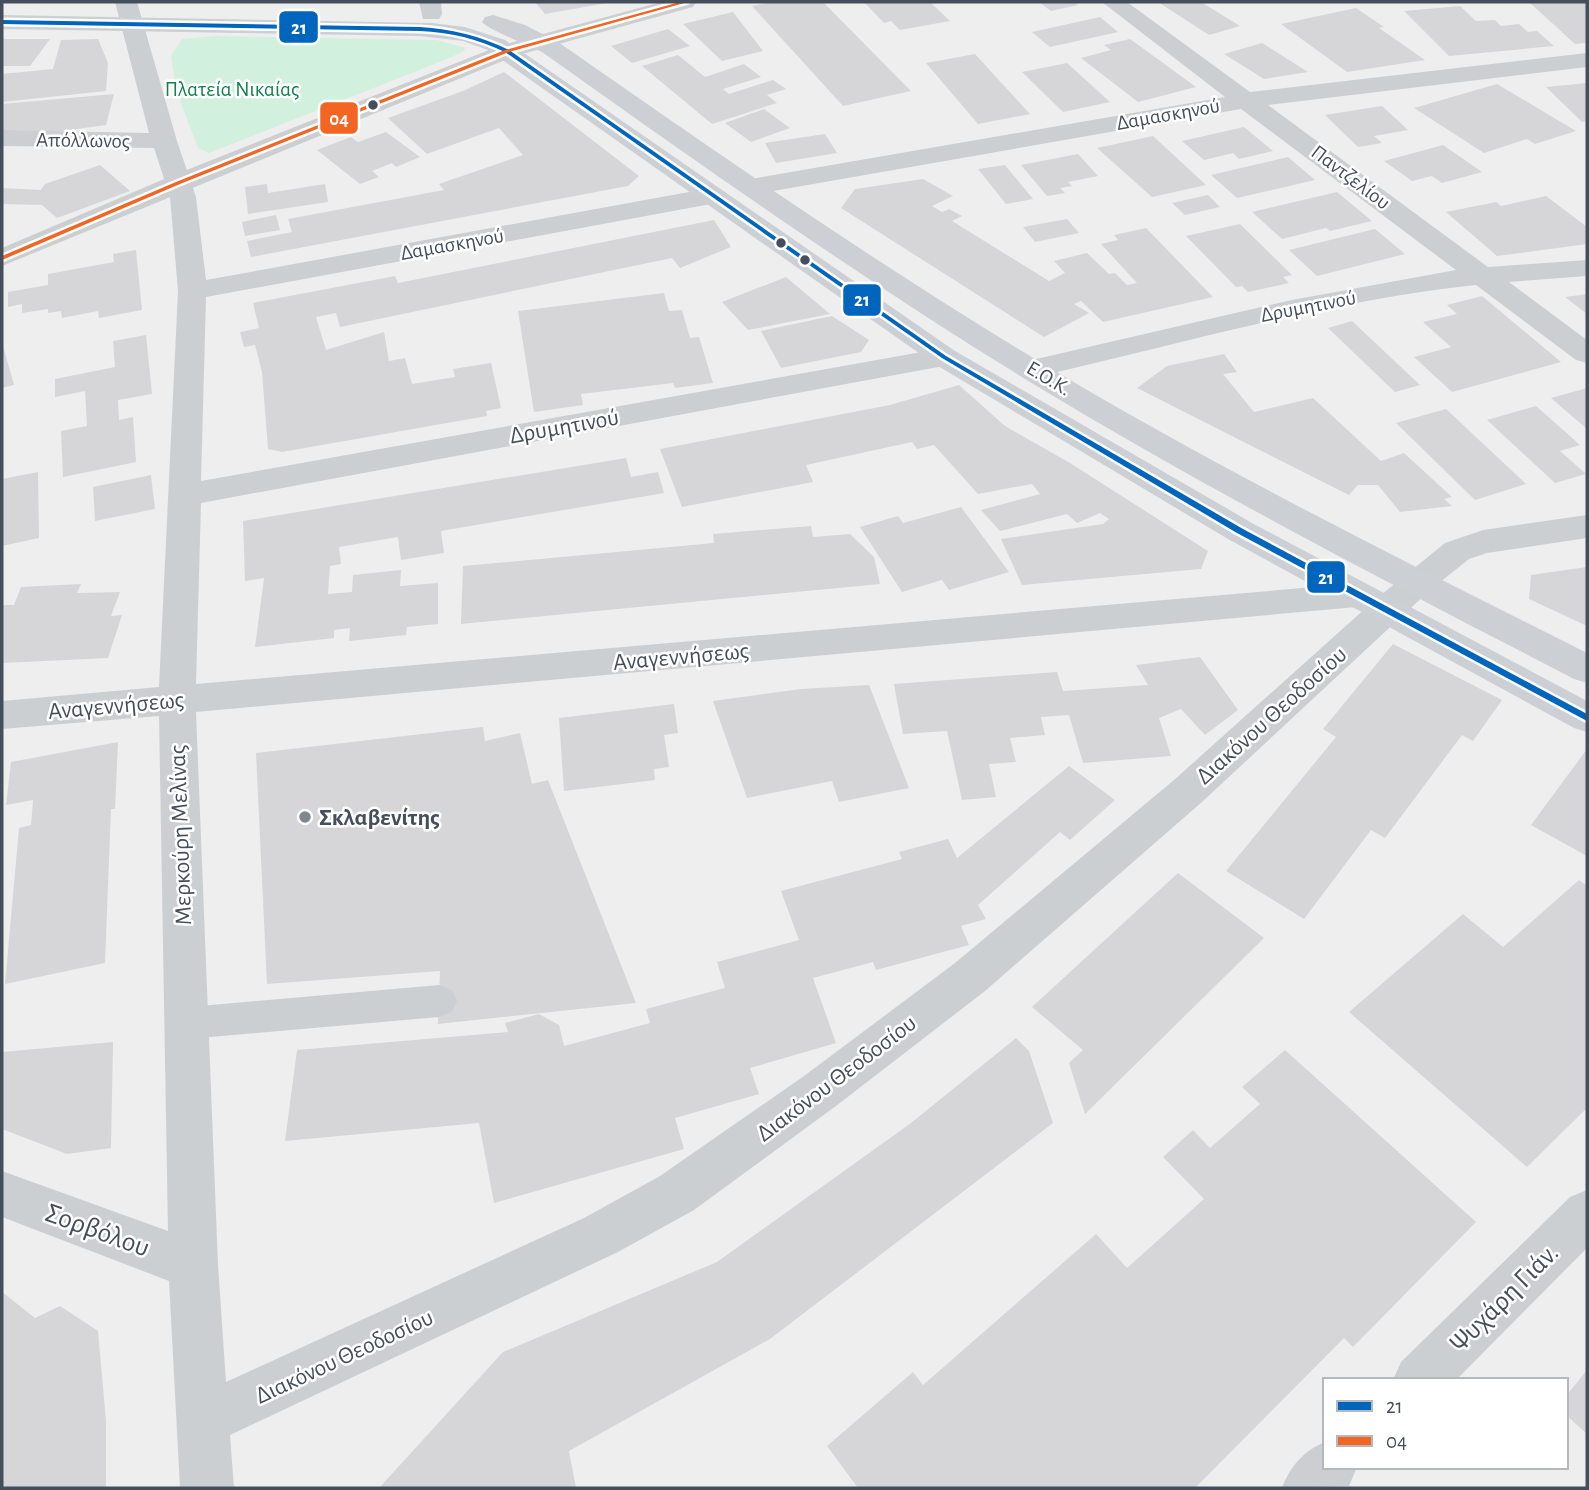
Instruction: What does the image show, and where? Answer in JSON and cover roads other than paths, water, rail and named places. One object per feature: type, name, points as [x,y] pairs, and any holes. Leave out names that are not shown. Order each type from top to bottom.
[{"type":"main road","points":[[2,6],[129,11]]},
{"type":"main road","name":"Ε.Ο.Κ.","points":[[129,11],[431,8],[503,25],[539,40],[751,187],[1032,369],[1237,488],[1388,596],[1587,718]]},
{"type":"main road","name":"Ε.Ο.Κ.","points":[[129,11],[440,30],[475,35],[507,51],[711,196],[944,356],[1240,531],[1388,596],[1587,669]]},
{"type":"main road","points":[[2,22],[129,11]]},
{"type":"street","points":[[2,258],[178,183],[507,51],[539,40],[685,2]]},
{"type":"street","name":"Παντζελίου","points":[[1113,2],[1587,355]]},
{"type":"street","name":"Μερκούρη Μελίνας","points":[[129,11],[178,183],[188,229],[192,291],[178,613],[177,700],[193,1265],[207,1488]]},
{"type":"street","name":"Δαμασκηνού","points":[[751,187],[1248,100],[1587,60]]},
{"type":"street","name":"Απόλλωνος","points":[[2,138],[164,141]]},
{"type":"street","name":"Δαμασκηνού","points":[[192,291],[711,196]]},
{"type":"street","name":"Δρυμητινού","points":[[1032,369],[1320,303],[1482,276],[1587,268]]},
{"type":"street","name":"Δρυμητινού","points":[[185,495],[944,356]]},
{"type":"street","name":"Διακόνου Θεοδοσίου","points":[[203,1420],[601,1236],[677,1193],[820,1091],[970,977],[1188,791],[1388,596],[1457,551],[1483,542],[1587,527]]},
{"type":"street","name":"Αναγεννήσεως","points":[[2,715],[1388,596]]},
{"type":"street","name":"Σορβόλου","points":[[2,1194],[193,1265]]},
{"type":"street","name":"Ψυχάρη Γιάν.","points":[[1421,1378],[1587,1214]]},
{"type":"street","points":[[1309,1488],[1328,1469]]},
{"type":"lane","points":[[188,1023],[439,1001]]},
{"type":"place","name":"Σκλαβενίτης","points":[[305,817]]},
{"type":"park label","name":"Πλατεία Νικαίας","points":[[232,89]]}]
